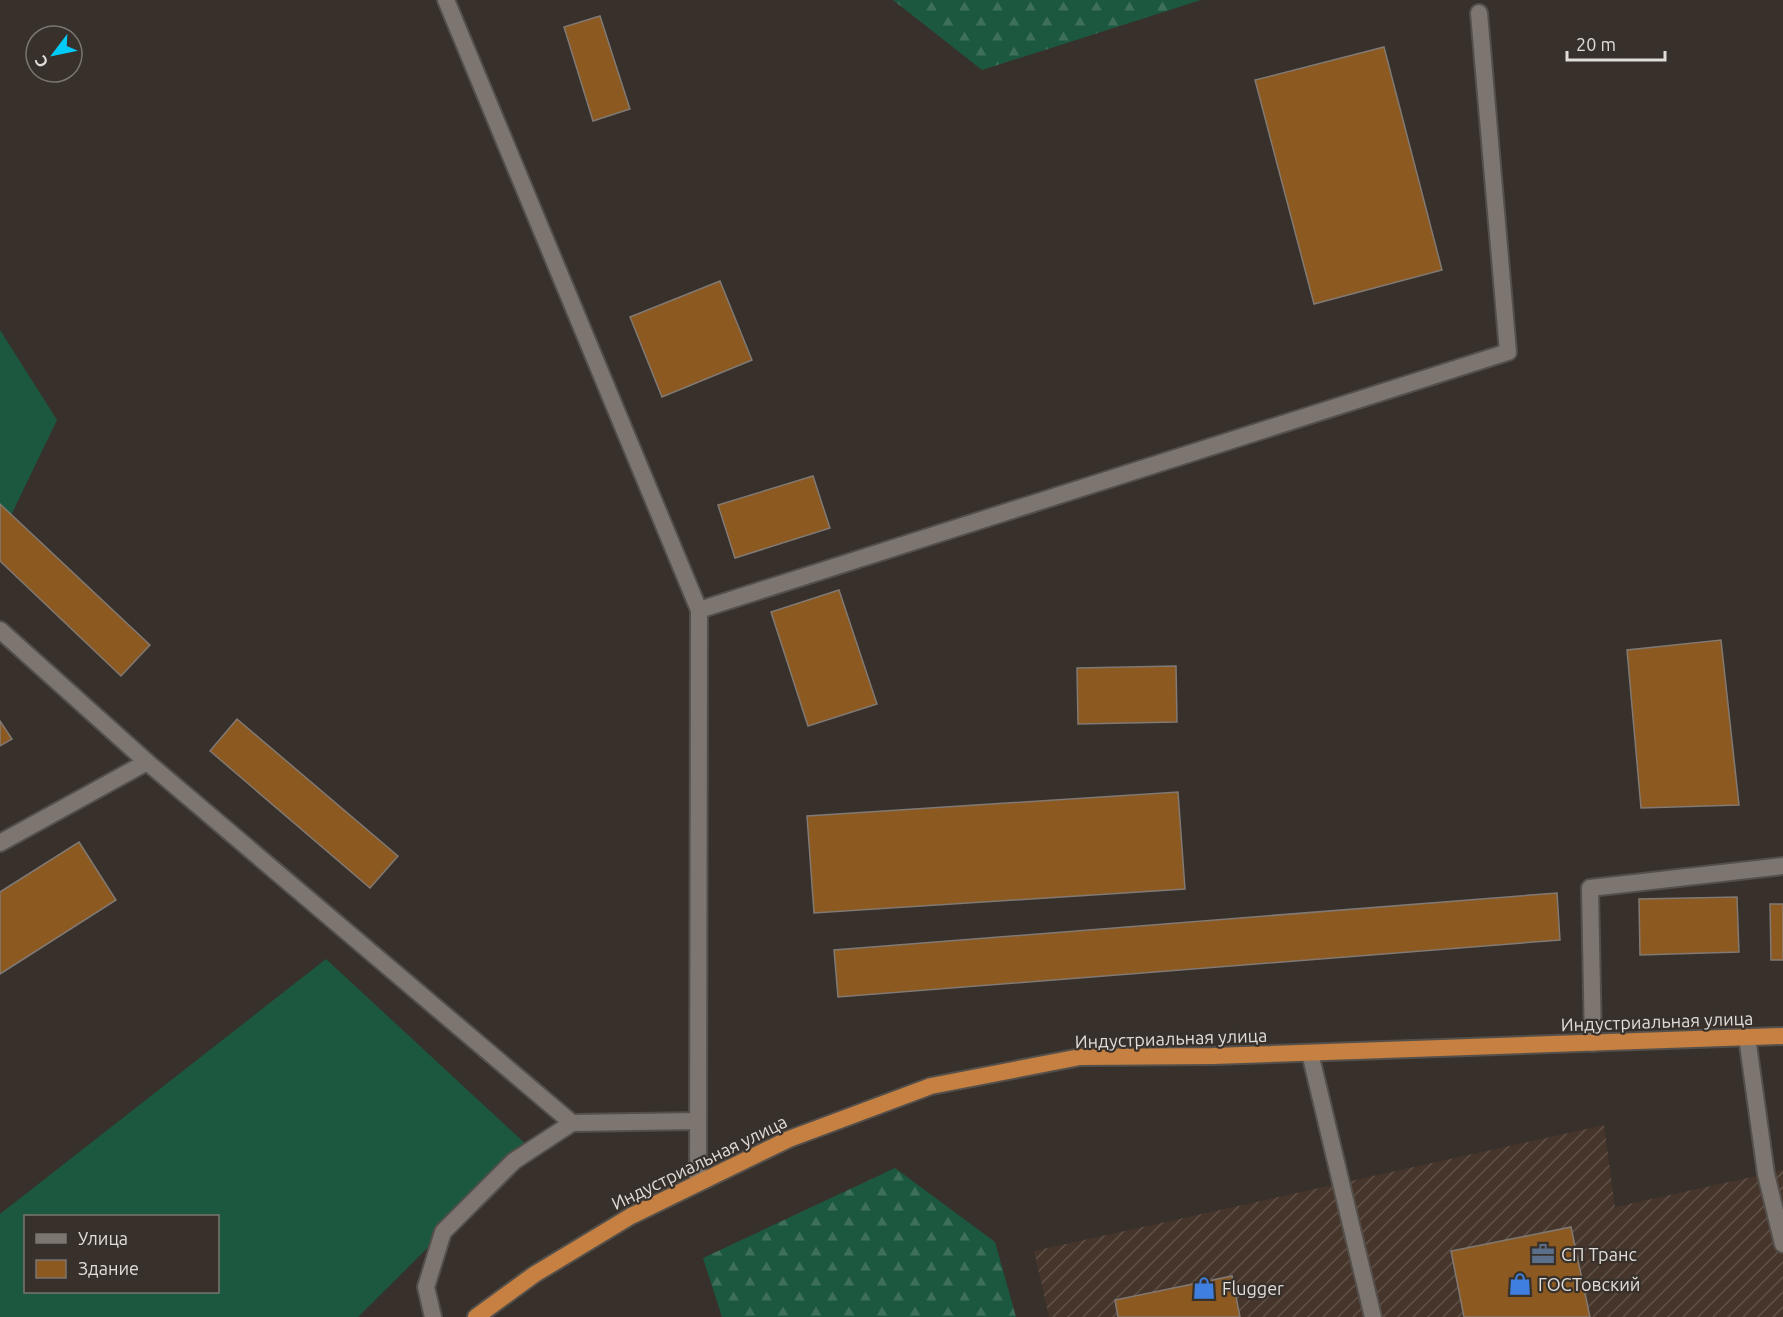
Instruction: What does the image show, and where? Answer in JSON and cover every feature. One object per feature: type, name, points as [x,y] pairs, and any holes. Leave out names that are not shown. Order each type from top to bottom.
[{"type":"highway","name":"Индустриальная улица","points":[[476,1317],[535,1274],[621,1221],[789,1139],[931,1086],[1080,1057],[1310,1053],[1783,1036]]},
{"type":"street","points":[[446,0],[699,610],[698,1183]]},
{"type":"street","points":[[699,610],[1508,352],[1479,13]]},
{"type":"street","points":[[0,630],[147,762],[572,1123]]},
{"type":"street","points":[[0,843],[147,762]]},
{"type":"street","points":[[1593,1043],[1590,888],[1783,866]]},
{"type":"street","points":[[1747,1038],[1766,1174],[1783,1244]]},
{"type":"street","points":[[1310,1053],[1373,1317]]},
{"type":"street","points":[[433,1317],[426,1287],[443,1232],[514,1161],[572,1123],[698,1121]]},
{"type":"shaded area","points":[[1604,1125],[1615,1207],[1783,1170],[1783,1317],[1049,1317],[1034,1251]]},
{"type":"green space","points":[[893,0],[1201,0],[982,70]]},
{"type":"green space","points":[[0,330],[57,420],[0,538]]},
{"type":"green space","points":[[326,959],[529,1147],[358,1317],[0,1317],[0,1214]]},
{"type":"green space","points":[[895,1168],[995,1242],[1016,1317],[722,1317],[703,1258]]},
{"type":"building","points":[[600,16],[630,109],[593,121],[564,27]]},
{"type":"building","points":[[1384,47],[1442,270],[1314,304],[1255,80]]},
{"type":"building","points":[[720,281],[752,360],[662,397],[630,317]]},
{"type":"building","points":[[813,476],[830,528],[735,558],[718,505]]},
{"type":"building","points":[[0,504],[150,645],[121,676],[0,561]]},
{"type":"building","points":[[839,590],[877,704],[808,726],[771,612]]},
{"type":"building","points":[[1721,640],[1739,805],[1641,808],[1627,650]]},
{"type":"building","points":[[1176,666],[1177,722],[1078,724],[1077,668]]},
{"type":"building","points":[[237,719],[398,856],[370,888],[210,751]]},
{"type":"building","points":[[0,721],[12,739],[0,746]]},
{"type":"building","points":[[1178,792],[1185,889],[814,913],[807,816]]},
{"type":"building","points":[[79,842],[116,900],[0,974],[0,892]]},
{"type":"building","points":[[1557,893],[1560,940],[838,997],[834,950]]},
{"type":"building","points":[[1737,897],[1739,952],[1640,955],[1639,899]]},
{"type":"building","points":[[1770,904],[1783,904],[1783,960],[1771,960]]},
{"type":"building","name":"ГОСТовский","points":[[1571,1227],[1590,1317],[1464,1317],[1451,1251]]},
{"type":"building","name":"Flugger","points":[[1232,1276],[1240,1317],[1118,1317],[1115,1300]]},
{"type":"place","name":"СП Транс","points":[[1543,1254]]},
{"type":"place","name":"ГОСТовский","points":[[1520,1284]]},
{"type":"place","name":"Flugger","points":[[1204,1288]]}]
